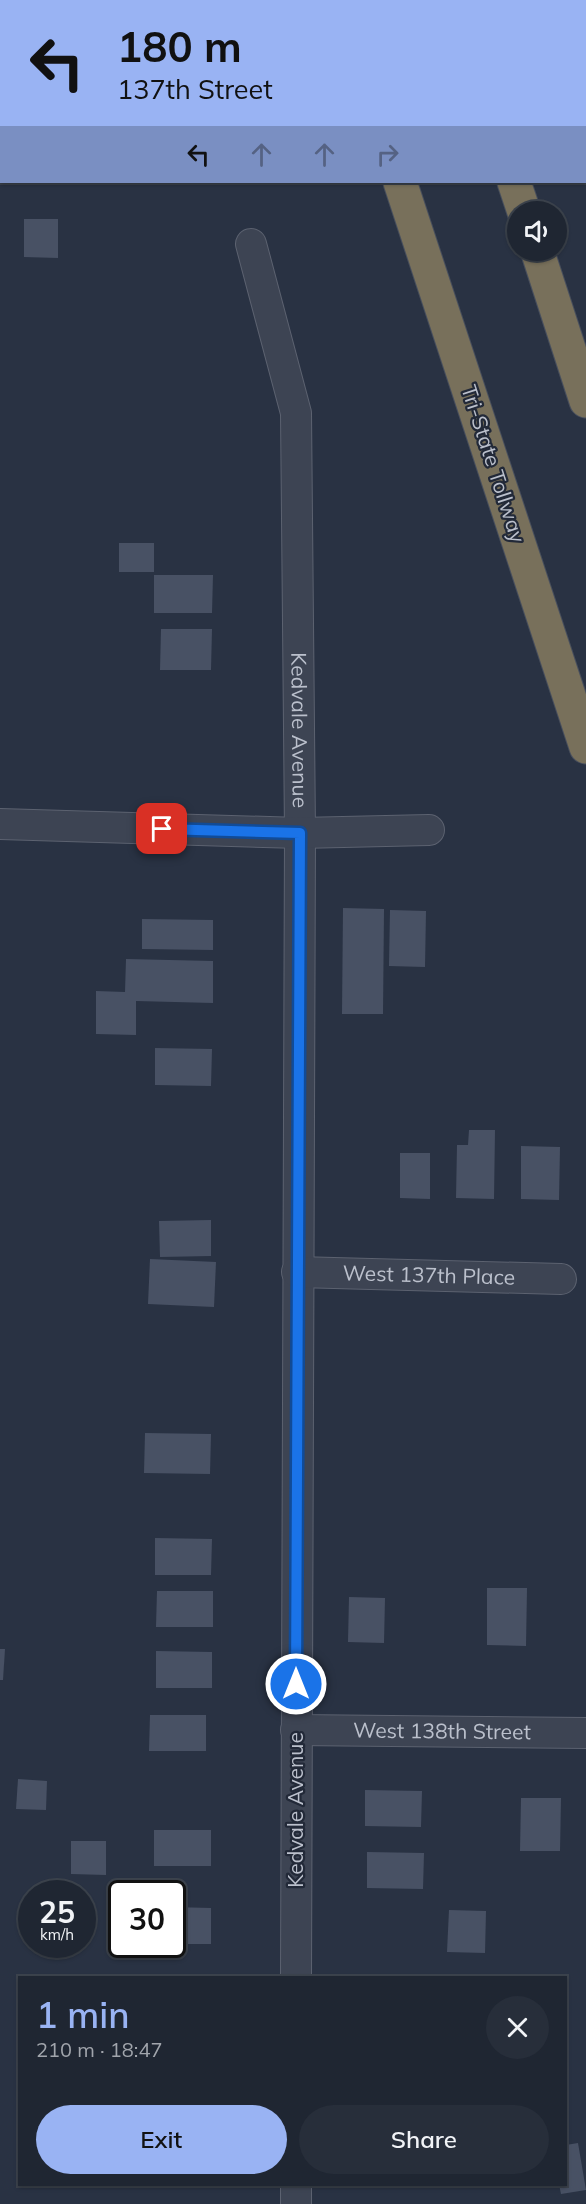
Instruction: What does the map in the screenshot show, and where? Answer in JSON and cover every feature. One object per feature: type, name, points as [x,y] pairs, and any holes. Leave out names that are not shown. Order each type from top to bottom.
[{"type":"highway","name":"Tri-State Tollway","points":[[400,183],[586,747]]},
{"type":"highway","points":[[514,183],[520,201]]},
{"type":"highway","points":[[541,261],[586,401]]},
{"type":"street","name":"Kedvale Avenue","points":[[251,244],[296,413],[300,833],[296,1976]]},
{"type":"street","points":[[0,824],[300,833],[429,830]]},
{"type":"street","name":"West 137th Place","points":[[297,1272],[561,1279]]},
{"type":"street","name":"West 138th Street","points":[[296,1730],[586,1733]]},
{"type":"street","points":[[296,2186],[296,2204]]},
{"type":"building","points":[[24,219],[58,219],[58,258],[24,257]]},
{"type":"building","points":[[119,543],[154,543],[154,572],[119,572]]},
{"type":"building","points":[[154,575],[213,575],[212,613],[154,613]]},
{"type":"building","points":[[161,629],[212,629],[211,670],[160,670]]},
{"type":"building","points":[[343,908],[384,909],[383,1014],[342,1014]]},
{"type":"building","points":[[390,910],[426,911],[425,967],[389,966]]},
{"type":"building","points":[[142,919],[213,920],[213,950],[142,949]]},
{"type":"building","points":[[126,959],[213,961],[213,1003],[136,1001],[136,1035],[96,1034],[96,991],[125,992]]},
{"type":"building","points":[[155,1048],[212,1049],[211,1086],[155,1085]]},
{"type":"building","points":[[469,1130],[495,1130],[494,1199],[456,1198],[457,1145],[468,1145]]},
{"type":"building","points":[[521,1146],[560,1147],[559,1200],[521,1199]]},
{"type":"building","points":[[400,1153],[430,1153],[430,1199],[400,1198]]},
{"type":"building","points":[[211,1220],[211,1256],[160,1257],[159,1221]]},
{"type":"building","points":[[150,1259],[216,1262],[214,1307],[148,1304]]},
{"type":"building","points":[[145,1433],[211,1434],[210,1474],[144,1473]]},
{"type":"building","points":[[155,1538],[212,1539],[211,1575],[155,1575]]},
{"type":"building","points":[[487,1588],[527,1588],[526,1646],[487,1645]]},
{"type":"building","points":[[157,1591],[213,1591],[213,1627],[156,1627]]},
{"type":"building","points":[[349,1597],[385,1598],[384,1643],[348,1642]]},
{"type":"building","points":[[0,1649],[5,1649],[3,1680],[0,1680]]},
{"type":"building","points":[[156,1651],[212,1652],[212,1688],[156,1688]]},
{"type":"building","points":[[150,1715],[206,1715],[206,1751],[149,1751]]},
{"type":"building","points":[[18,1779],[47,1781],[46,1810],[16,1809]]},
{"type":"building","points":[[365,1790],[422,1791],[421,1827],[365,1826]]},
{"type":"building","points":[[521,1798],[561,1798],[560,1851],[520,1851]]},
{"type":"building","points":[[154,1830],[211,1830],[211,1866],[154,1866]]},
{"type":"building","points":[[71,1841],[106,1841],[106,1875],[71,1874]]},
{"type":"building","points":[[367,1852],[424,1853],[423,1889],[367,1888]]},
{"type":"building","points":[[186,1907],[211,1908],[211,1944],[186,1944]]},
{"type":"building","points":[[449,1910],[486,1911],[485,1953],[447,1952]]},
{"type":"building","points":[[578,2143],[586,2190],[561,2194],[559,2186],[567,2186],[567,2145]]},
{"type":"route","points":[[162,829],[300,833],[296,1684]]}]
